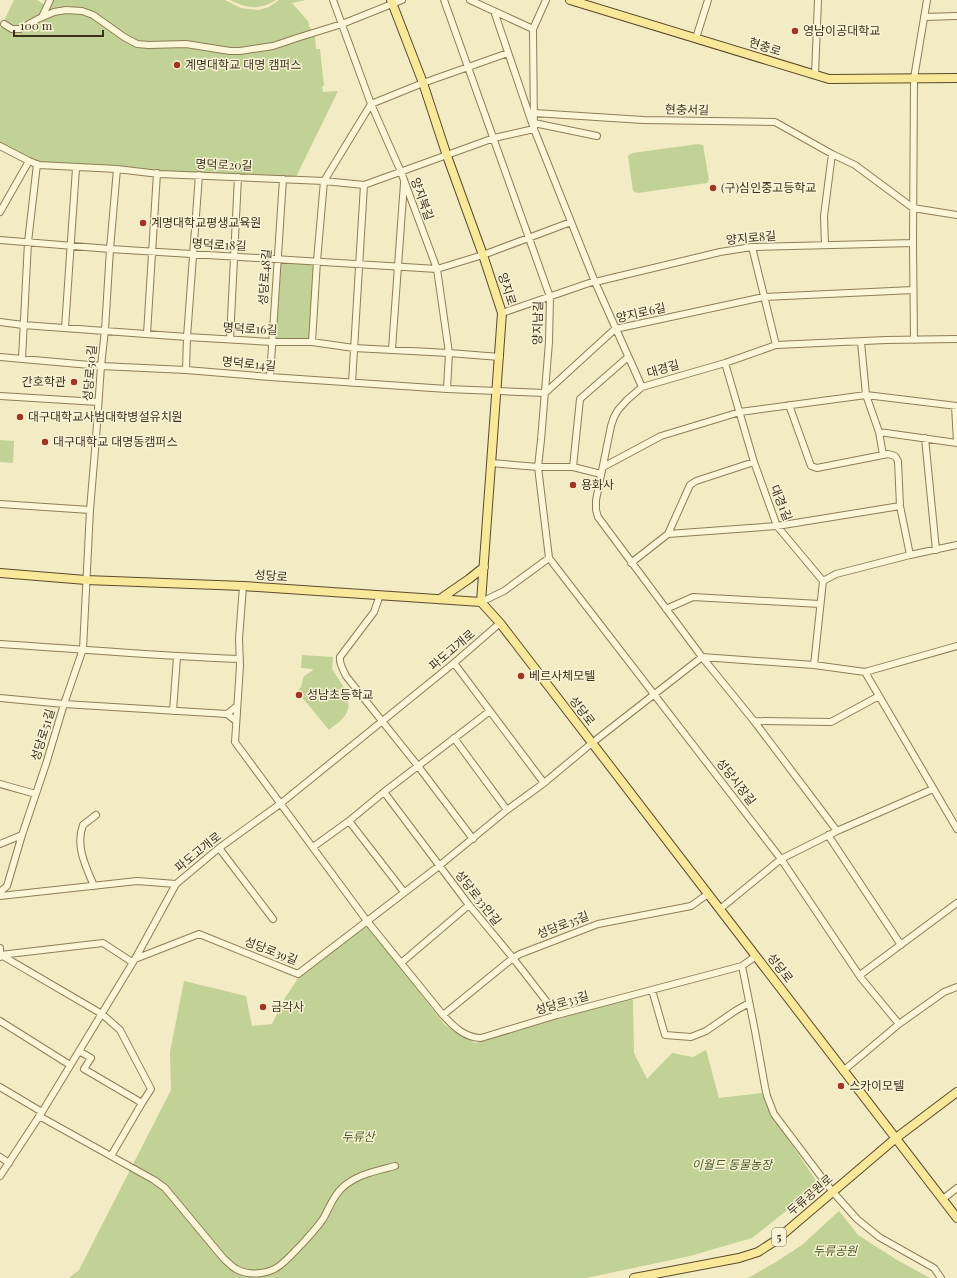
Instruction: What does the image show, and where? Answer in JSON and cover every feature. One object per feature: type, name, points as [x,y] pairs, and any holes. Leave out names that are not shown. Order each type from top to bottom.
[{"type":"main road","name":"현충로","points":[[570,0],[829,80],[957,78]]},
{"type":"main road","name":"양지로","points":[[392,2],[483,255],[502,314],[481,602]]},
{"type":"main road","points":[[440,599],[470,579],[484,567]]},
{"type":"main road","name":"성당로","points":[[0,573],[86,580],[243,586],[481,602],[500,623],[957,1218]]},
{"type":"main road","name":"두류공원로","points":[[634,1278],[739,1258],[758,1252],[775,1241],[896,1138],[957,1092]]},
{"type":"street","points":[[42,17],[50,0]]},
{"type":"street","name":"양지북길","points":[[333,0],[370,104],[401,172],[437,269],[449,353],[447,389]]},
{"type":"street","points":[[4,24],[12,29],[20,28],[54,12],[66,10],[82,11],[93,15],[124,37],[137,44],[186,44],[240,51],[273,46],[342,24],[392,2],[402,0]]},
{"type":"street","name":"양지남길","points":[[444,0],[550,297],[549,342],[538,467],[549,558]]},
{"type":"street","points":[[470,0],[533,29]]},
{"type":"street","points":[[534,126],[533,29],[546,0]]},
{"type":"street","points":[[696,38],[708,0]]},
{"type":"street","points":[[815,75],[818,0]]},
{"type":"street","points":[[914,340],[914,78],[927,0]]},
{"type":"street","points":[[494,11],[534,126],[571,222],[615,329],[642,387]]},
{"type":"street","points":[[924,17],[957,16]]},
{"type":"street","points":[[312,342],[324,181],[370,104],[468,66],[508,53]]},
{"type":"street","name":"현충서길","points":[[534,113],[643,120],[775,122],[832,154],[855,165],[914,208],[957,215]]},
{"type":"street","points":[[534,126],[597,136]]},
{"type":"street","name":"명덕로20길","points":[[0,146],[29,162],[37,164],[76,168],[324,181],[364,185],[494,138],[534,126]]},
{"type":"street","points":[[825,245],[824,216],[832,154]]},
{"type":"street","points":[[0,212],[29,162]]},
{"type":"street","points":[[22,359],[28,242],[37,164]]},
{"type":"street","points":[[65,328],[76,168]]},
{"type":"street","name":"성당로50길","points":[[86,580],[98,402],[117,170]]},
{"type":"street","points":[[147,334],[157,173]]},
{"type":"street","points":[[186,370],[199,175]]},
{"type":"street","points":[[230,340],[238,177]]},
{"type":"street","name":"성당로48길","points":[[270,377],[282,179]]},
{"type":"street","points":[[392,349],[404,180]]},
{"type":"street","points":[[352,383],[364,185]]},
{"type":"street","name":"명덕로18길","points":[[0,240],[110,249],[278,258],[437,269],[483,255],[571,222]]},
{"type":"street","name":"양지로8길","points":[[502,314],[595,281],[720,252],[752,247],[913,243]]},
{"type":"street","points":[[752,247],[776,346]]},
{"type":"street","name":"양지로6길","points":[[545,393],[615,329],[764,297],[913,290]]},
{"type":"street","name":"명덕로16길","points":[[0,322],[187,337],[272,342],[312,342],[354,348],[392,349],[500,357]]},
{"type":"street","name":"대경길","points":[[837,831],[754,721],[666,610],[598,517],[596,500],[614,417],[627,400],[642,387],[725,363],[776,346],[957,339]]},
{"type":"street","points":[[861,342],[866,395],[879,432],[883,455]]},
{"type":"street","name":"명덕로14길","points":[[0,357],[101,366],[186,370],[352,383],[497,391]]},
{"type":"street","points":[[573,467],[580,399],[628,357]]},
{"type":"street","name":"대경1길","points":[[725,363],[754,462],[777,526],[823,581]]},
{"type":"street","points":[[497,391],[545,393]]},
{"type":"street","points":[[603,467],[661,436],[740,412],[866,395],[956,406],[957,442],[879,432]]},
{"type":"street","points":[[0,396],[98,402]]},
{"type":"street","points":[[789,405],[810,466],[817,468],[888,454],[895,456],[898,461],[900,506],[910,555]]},
{"type":"street","points":[[925,438],[936,550]]},
{"type":"street","points":[[631,563],[668,534],[690,484],[754,462]]},
{"type":"street","points":[[491,463],[538,467],[573,467],[601,474]]},
{"type":"street","points":[[0,504],[90,510]]},
{"type":"street","points":[[668,534],[777,526],[900,506]]},
{"type":"street","points":[[814,665],[823,581],[836,574],[910,555],[957,545]]},
{"type":"street","points":[[481,602],[504,591],[549,558]]},
{"type":"street","name":"성당시장길","points":[[549,558],[781,859],[860,975],[899,1024]]},
{"type":"street","name":"성당로51길","points":[[0,892],[7,886],[64,704],[83,649],[86,580]]},
{"type":"street","name":"성당로33길","points":[[243,586],[239,639],[240,659],[235,742],[367,921],[443,1015],[461,1032],[475,1038],[481,1038],[557,1015],[742,966],[756,956]]},
{"type":"street","points":[[380,595],[374,612],[340,657],[341,666],[346,676],[383,721],[473,839]]},
{"type":"street","points":[[666,610],[693,597],[820,604]]},
{"type":"street","name":"파도고개로","points":[[0,1176],[41,1114],[102,1014],[176,884],[219,848],[280,804],[454,663],[500,623]]},
{"type":"street","points":[[0,644],[177,657],[240,659]]},
{"type":"street","points":[[592,743],[702,657],[814,665],[865,672],[957,646]]},
{"type":"street","points":[[173,711],[177,657]]},
{"type":"street","points":[[454,663],[544,783]]},
{"type":"street","points":[[865,672],[957,829]]},
{"type":"street","points":[[754,721],[831,722],[879,696]]},
{"type":"street","points":[[0,698],[64,704],[227,714],[236,721]]},
{"type":"street","points":[[227,714],[237,706]]},
{"type":"street","points":[[313,847],[349,821],[384,792],[490,711]]},
{"type":"street","points":[[454,738],[508,810]]},
{"type":"street","name":"성당로39길","points":[[133,961],[199,934],[298,974],[439,866],[592,743]]},
{"type":"street","points":[[0,784],[36,794]]},
{"type":"street","points":[[720,909],[781,859],[828,835],[933,789]]},
{"type":"street","name":"성당로33안길","points":[[384,792],[468,905],[513,958],[557,1015]]},
{"type":"street","points":[[94,886],[81,852],[81,846],[82,829],[96,815]]},
{"type":"street","points":[[349,821],[404,892]]},
{"type":"street","points":[[0,844],[22,835]]},
{"type":"street","points":[[828,835],[901,945]]},
{"type":"street","points":[[219,848],[273,919]]},
{"type":"street","points":[[0,896],[137,881],[176,884]]},
{"type":"street","name":"성당로35길","points":[[443,1015],[513,958],[520,954],[598,924],[691,906],[708,894]]},
{"type":"street","points":[[860,975],[957,903]]},
{"type":"street","points":[[401,963],[468,905]]},
{"type":"street","points":[[0,956],[103,943],[133,961]]},
{"type":"street","points":[[0,948],[0,956]]},
{"type":"street","points":[[0,956],[102,1014],[120,1030],[151,1089],[111,1156]]},
{"type":"street","points":[[742,966],[765,1087],[774,1114],[832,1191],[857,1219],[879,1237],[934,1268],[941,1278]]},
{"type":"street","points":[[843,1071],[899,1024],[944,992],[957,987]]},
{"type":"street","points":[[652,990],[665,1035],[691,1037],[706,1031],[735,1011],[750,1003]]},
{"type":"street","points":[[0,1021],[70,1065]]},
{"type":"street","points":[[79,1051],[90,1058],[84,1069],[142,1102]]},
{"type":"street","points":[[0,1086],[41,1114],[154,1180],[165,1188],[208,1241],[230,1265],[241,1271],[256,1273],[264,1272],[274,1269],[284,1263],[323,1219],[339,1191],[347,1184],[362,1175],[395,1166]]},
{"type":"street","points":[[0,1157],[9,1163]]},
{"type":"street","points":[[943,1199],[957,1188]]},
{"type":"green space","name":"계명대학교 대명 캠퍼스","points":[[14,0],[37,0],[47,6],[51,0],[225,0],[241,8],[258,10],[269,7],[279,0],[306,0],[292,3],[308,21],[315,37],[316,49],[320,49],[324,86],[322,86],[323,92],[338,91],[295,179],[37,164],[0,146],[0,29]]},
{"type":"green space","points":[[230,0],[276,0],[259,7],[248,7]]},
{"type":"green space","points":[[698,144],[703,145],[709,180],[707,183],[638,193],[633,191],[628,156],[632,153]]},
{"type":"green space","points":[[278,259],[317,261],[312,342],[272,342]]},
{"type":"green space","points":[[0,440],[14,441],[13,463],[0,462]]},
{"type":"green space","points":[[302,655],[333,657],[332,669],[349,695],[347,698],[347,713],[341,721],[329,730],[297,691],[301,687],[304,676],[313,669],[301,668]]},
{"type":"green space","name":"두류산","points":[[367,925],[445,1025],[475,1043],[632,997],[634,1053],[647,1079],[672,1053],[693,1057],[706,1050],[719,1098],[762,1093],[769,1111],[819,1185],[752,1238],[690,1256],[586,1278],[69,1278],[79,1270],[171,1090],[170,1052],[184,981],[246,996],[252,1026],[272,1024],[285,998],[299,977]]},
{"type":"green space","name":"두류공원","points":[[839,1211],[858,1235],[897,1260],[930,1278],[748,1278],[802,1245]]},
{"type":"place","name":"영남이공대학교","points":[[795,31]]},
{"type":"place","name":"계명대학교 대명 캠퍼스","points":[[177,65]]},
{"type":"place","name":"(구)심인중고등학교","points":[[713,188]]},
{"type":"place","name":"계명대학교평생교육원","points":[[143,223]]},
{"type":"place","name":"간호학관","points":[[74,382]]},
{"type":"place","name":"대구대학교사범대학병설유치원","points":[[20,417]]},
{"type":"place","name":"대구대학교 대명동캠퍼스","points":[[45,442]]},
{"type":"place","name":"용화사","points":[[573,485]]},
{"type":"place","name":"베르사체모텔","points":[[521,676]]},
{"type":"place","name":"성남초등학교","points":[[299,695]]},
{"type":"place","name":"금각사","points":[[263,1007]]},
{"type":"place","name":"스카이모텔","points":[[841,1086]]},
{"type":"park label","name":"이월드 동물농장","points":[[732,1165]]}]
